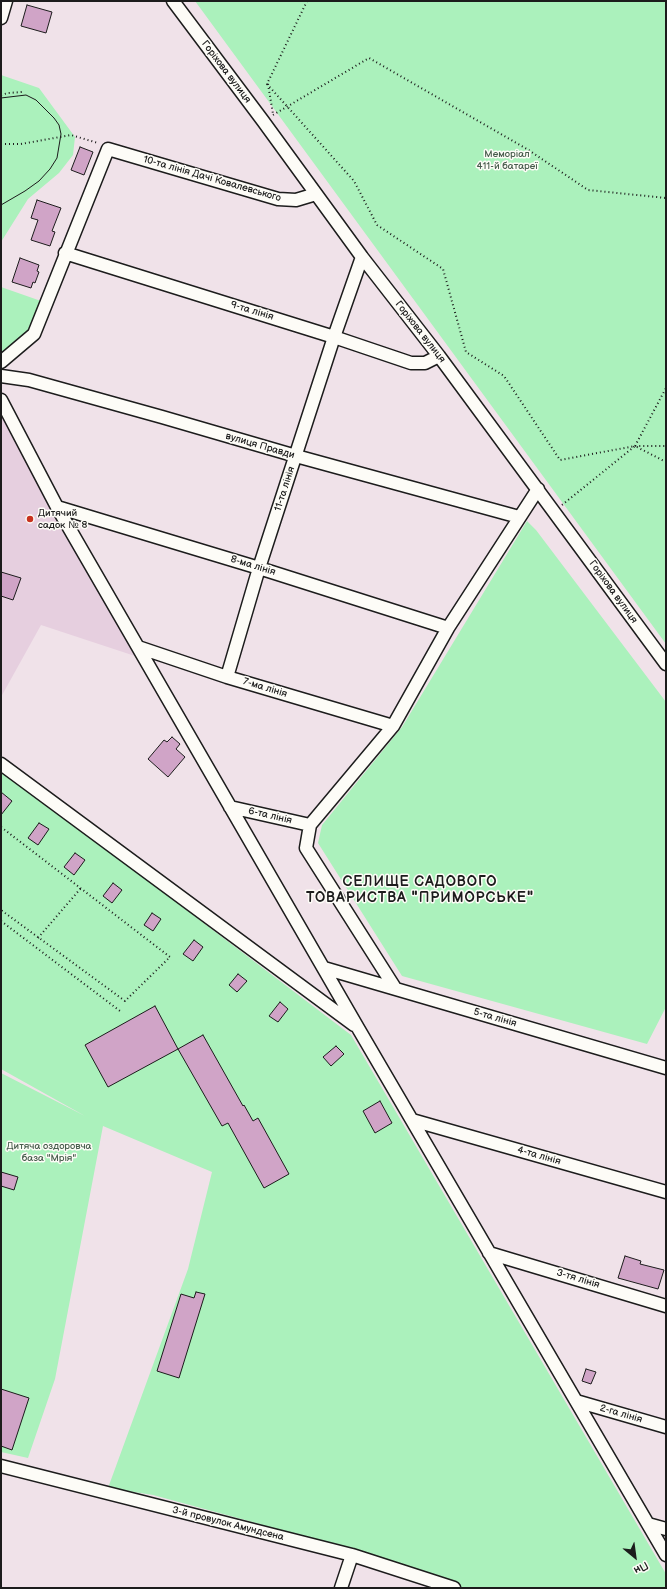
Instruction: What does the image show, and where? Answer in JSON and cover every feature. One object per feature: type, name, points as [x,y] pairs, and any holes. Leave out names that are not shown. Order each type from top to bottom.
[{"type":"street","points":[[1,15],[6,1]]},
{"type":"street","name":"Горіхова вулиця","points":[[173,1],[362,257],[439,356],[538,489],[666,664]]},
{"type":"street","points":[[1,362],[34,334],[65,253],[108,149]]},
{"type":"street","name":"10-та лінія Дачі Ковалевського","points":[[108,149],[278,199],[296,200],[316,194]]},
{"type":"street","name":"9-та лінія","points":[[65,253],[418,364],[425,363],[439,356]]},
{"type":"street","name":"11-та лінія","points":[[227,677],[259,568],[334,337],[362,257]]},
{"type":"street","name":"вулиця Правди","points":[[1,376],[29,380],[296,456],[519,517]]},
{"type":"street","points":[[1,400],[57,507],[358,1028],[666,1555]]},
{"type":"street","points":[[395,988],[306,848],[310,825],[393,726],[448,628],[538,489]]},
{"type":"street","name":"8-ма лінія","points":[[57,507],[259,568],[448,628]]},
{"type":"street","name":"7-ма лінія","points":[[138,647],[227,677],[393,726]]},
{"type":"street","points":[[1,764],[358,1028]]},
{"type":"street","name":"6-та лінія","points":[[230,806],[310,825]]},
{"type":"street","name":"5-та лінія","points":[[324,968],[666,1068]]},
{"type":"street","name":"4-та лінія","points":[[412,1120],[666,1192]]},
{"type":"street","name":"3-тя лінія","points":[[490,1253],[666,1306]]},
{"type":"street","name":"2-га лінія","points":[[576,1401],[666,1427]]},
{"type":"street","name":"3-й провулок Амундсена","points":[[1,1466],[352,1555],[454,1588]]},
{"type":"street","points":[[648,1524],[666,1529]]},
{"type":"street","points":[[341,1588],[352,1555]]},
{"type":"path","points":[[307,1],[268,84],[354,181],[377,225],[443,269],[466,352],[504,376],[560,460],[635,446],[666,446]]},
{"type":"path","points":[[263,121],[369,58],[527,149],[588,190],[666,198]]},
{"type":"path","points":[[1,96],[8,93],[22,92]]},
{"type":"path","points":[[1,144],[21,144],[71,135],[99,143],[108,149]]},
{"type":"path","points":[[554,512],[635,446],[666,388]]},
{"type":"path","points":[[635,446],[666,462]]},
{"type":"path","points":[[1,827],[170,957],[125,1002],[1,910]]},
{"type":"path","points":[[38,938],[81,888]]},
{"type":"path","points":[[1,921],[120,1011]]},
{"type":"shaded area","name":"Дитячий садок № 8","points":[[1,413],[135,656],[41,625],[1,697]]},
{"type":"green space","name":"Меморіал 411-й батареї","points":[[195,1],[666,1],[666,644]]},
{"type":"green space","points":[[1,75],[39,88],[75,137],[73,155],[59,173],[28,199],[1,242]]},
{"type":"green space","points":[[1,287],[41,301],[28,332],[1,356]]},
{"type":"green space","points":[[527,521],[536,530],[666,702],[666,1007],[647,1044],[402,976],[318,843],[322,825],[402,727]]},
{"type":"green space","name":"Дитяча оздоровча база \"Мрія\"","points":[[1,769],[351,1035],[666,1574],[666,1588],[454,1588],[256,1523],[153,1495],[108,1488],[188,1269],[212,1172],[103,1126],[55,1379],[28,1458],[1,1452],[1,1073],[85,1116],[1,1069]]},
{"type":"building","points":[[27,5],[52,12],[46,33],[21,26]]},
{"type":"building","points":[[80,147],[93,152],[84,175],[71,170]]},
{"type":"building","points":[[37,200],[61,208],[52,231],[55,232],[50,246],[31,240],[38,220],[31,218]]},
{"type":"building","points":[[20,258],[39,265],[37,271],[39,272],[35,283],[33,282],[31,288],[12,282]]},
{"type":"building","points":[[1,572],[21,578],[13,600],[1,596]]},
{"type":"building","points":[[172,737],[180,744],[176,749],[185,757],[168,777],[148,759],[164,740],[167,742]]},
{"type":"building","points":[[1,792],[12,801],[1,815]]},
{"type":"building","points":[[39,823],[49,829],[38,845],[28,838]]},
{"type":"building","points":[[75,853],[85,860],[74,875],[64,867]]},
{"type":"building","points":[[113,883],[122,890],[112,903],[103,896]]},
{"type":"building","points":[[152,913],[161,919],[153,931],[144,925]]},
{"type":"building","points":[[194,940],[203,947],[193,961],[183,954]]},
{"type":"building","points":[[238,974],[247,981],[237,992],[229,985]]},
{"type":"building","points":[[280,1002],[288,1009],[278,1022],[269,1016]]},
{"type":"building","points":[[155,1006],[178,1049],[108,1087],[85,1045]]},
{"type":"building","points":[[203,1035],[243,1106],[244,1105],[253,1121],[258,1118],[289,1174],[264,1188],[228,1123],[222,1126],[178,1049]]},
{"type":"building","points":[[336,1046],[344,1054],[331,1066],[323,1057]]},
{"type":"building","points":[[380,1101],[392,1123],[375,1133],[363,1111]]},
{"type":"building","points":[[1,1172],[18,1177],[14,1190],[1,1186]]},
{"type":"building","points":[[625,1256],[641,1261],[640,1264],[664,1270],[658,1289],[618,1278]]},
{"type":"building","points":[[196,1292],[205,1294],[179,1378],[157,1371],[181,1294],[194,1298]]},
{"type":"building","points":[[586,1369],[596,1372],[591,1384],[582,1381]]},
{"type":"building","points":[[1,1389],[29,1398],[12,1450],[1,1446]]},
{"type":"tram line","points":[[1,98],[26,95],[36,100],[54,118],[59,125],[61,134],[57,158],[50,169],[39,181],[1,205]]},
{"type":"place","name":"Дитячий садок № 8","points":[[30,519]]},
{"type":"district","name":"СЕЛИЩЕ САДОВОГО ТОВАРИСТВА \"ПРИМОРСЬКЕ\"","points":[[420,890]]}]
